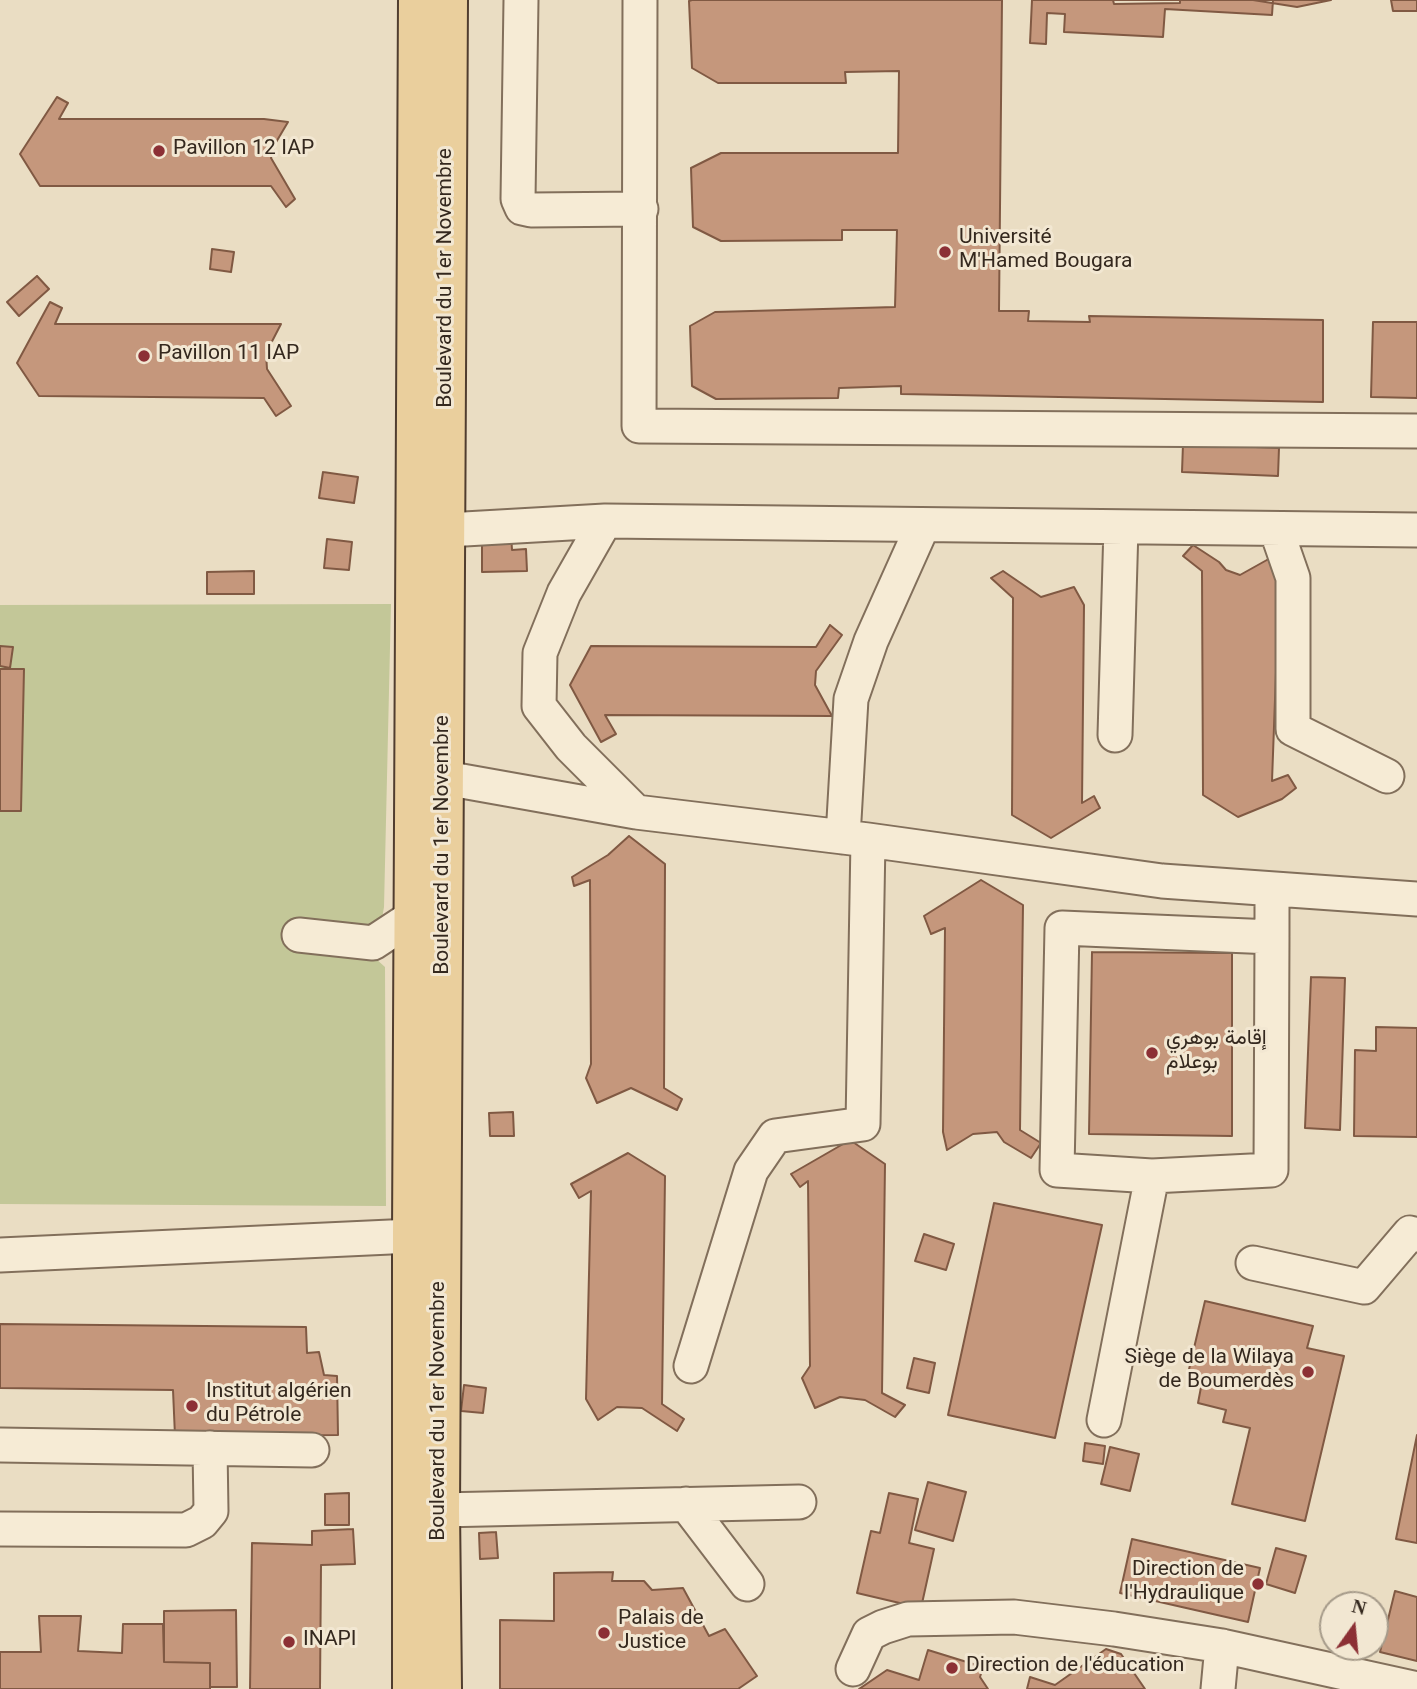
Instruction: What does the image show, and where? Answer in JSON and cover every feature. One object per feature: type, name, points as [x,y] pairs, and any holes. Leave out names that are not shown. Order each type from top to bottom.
[{"type":"main road","name":"Boulevard du 1er Novembre","points":[[412,1689],[418,0]]},
{"type":"main road","name":"Boulevard du 1er Novembre","points":[[442,1689],[440,1510],[449,0]]},
{"type":"street","points":[[521,0],[518,199],[522,208],[641,209]]},
{"type":"street","points":[[640,0],[639,426],[1417,431]]},
{"type":"street","points":[[447,530],[605,521],[1417,530]]},
{"type":"street","points":[[605,521],[564,593],[540,653],[539,706],[571,747],[636,812]]},
{"type":"street","points":[[691,1366],[751,1171],[775,1136],[863,1124],[851,699],[871,641],[923,525]]},
{"type":"street","points":[[1115,734],[1121,527]]},
{"type":"street","points":[[1276,529],[1293,578],[1293,729],[1387,776]]},
{"type":"street","points":[[445,778],[636,812],[856,838],[1162,881],[1417,899]]},
{"type":"street","points":[[1272,889],[1272,937],[1271,1170],[1152,1176],[1057,1170],[1062,928],[1272,937]]},
{"type":"street","points":[[299,935],[373,943],[414,916],[444,957]]},
{"type":"street","points":[[1104,1420],[1152,1176]]},
{"type":"street","points":[[1253,1263],[1364,1287],[1410,1233],[1417,1235]]},
{"type":"street","points":[[0,1255],[412,1236]]},
{"type":"street","points":[[0,1445],[312,1450]]},
{"type":"street","points":[[0,1529],[186,1530],[202,1522],[211,1511],[210,1448]]},
{"type":"street","points":[[440,1510],[799,1502]]},
{"type":"street","points":[[686,1504],[747,1584]]},
{"type":"street","points":[[853,1669],[869,1634],[883,1627],[908,1619],[1014,1617],[1222,1646],[1400,1687]]},
{"type":"street","points":[[1218,1689],[1222,1646]]},
{"type":"green space","points":[[391,604],[384,907],[375,958],[385,967],[386,1206],[0,1204],[0,605]]},
{"type":"building","points":[[1002,0],[999,311],[1029,311],[1028,321],[1090,322],[1089,316],[1323,320],[1323,402],[901,394],[901,386],[839,388],[838,398],[716,399],[692,386],[690,326],[715,312],[895,307],[897,230],[842,230],[842,240],[721,241],[693,227],[691,168],[721,153],[898,153],[899,71],[845,72],[846,83],[718,83],[692,68],[689,1]]},
{"type":"building","points":[[1032,0],[1273,0],[1272,15],[1165,9],[1163,37],[1064,32],[1065,14],[1047,13],[1046,44],[1030,43]]},
{"type":"building","points":[[1113,0],[1180,0],[1180,3],[1114,4]]},
{"type":"building","points":[[1253,0],[1331,0],[1297,7]]},
{"type":"building","points":[[1391,0],[1417,0],[1417,11],[1393,11]]},
{"type":"building","points":[[57,97],[68,103],[59,119],[264,119],[288,122],[275,144],[271,158],[295,199],[286,207],[271,186],[40,186],[20,154]]},
{"type":"building","points":[[212,249],[234,252],[231,272],[210,269]]},
{"type":"building","points":[[37,276],[49,289],[19,316],[7,302]]},
{"type":"building","points":[[50,302],[62,308],[55,324],[281,324],[266,353],[267,369],[291,406],[276,416],[264,398],[39,396],[17,363]]},
{"type":"building","points":[[1373,322],[1417,322],[1417,398],[1371,397]]},
{"type":"building","points":[[1183,444],[1279,448],[1278,476],[1182,472]]},
{"type":"building","points":[[323,472],[358,477],[354,503],[319,498]]},
{"type":"building","points":[[482,533],[511,533],[512,550],[526,549],[527,571],[482,572]]},
{"type":"building","points":[[327,539],[352,542],[349,570],[324,568]]},
{"type":"building","points":[[1193,545],[1219,562],[1226,570],[1240,575],[1274,556],[1279,591],[1272,781],[1288,775],[1296,788],[1282,799],[1238,817],[1203,795],[1202,571],[1183,556]]},
{"type":"building","points":[[254,571],[254,594],[207,594],[207,572]]},
{"type":"building","points":[[1003,571],[1041,597],[1074,587],[1084,605],[1082,803],[1094,796],[1100,808],[1051,838],[1012,815],[1013,598],[991,578]]},
{"type":"building","points":[[830,625],[842,635],[816,671],[815,685],[832,716],[605,715],[616,734],[601,742],[570,685],[591,646],[816,647]]},
{"type":"building","points":[[0,646],[13,647],[10,668],[0,666]]},
{"type":"building","points":[[0,669],[24,669],[21,811],[0,811]]},
{"type":"building","points":[[629,836],[665,864],[664,1088],[682,1099],[677,1110],[631,1088],[597,1103],[586,1078],[591,1064],[590,880],[574,886],[572,877],[608,855]]},
{"type":"building","points":[[981,880],[1023,905],[1020,1130],[1041,1143],[1031,1158],[1004,1142],[997,1132],[973,1134],[947,1150],[943,1132],[945,928],[931,934],[924,916]]},
{"type":"building","points":[[1092,952],[1232,953],[1232,1136],[1089,1134]]},
{"type":"building","points":[[1311,977],[1345,978],[1340,1130],[1305,1128]]},
{"type":"building","points":[[1376,1027],[1417,1028],[1417,1137],[1354,1136],[1355,1050],[1376,1051]]},
{"type":"building","points":[[513,1112],[514,1136],[490,1136],[489,1113]]},
{"type":"building","points":[[850,1140],[885,1164],[882,1393],[905,1405],[895,1417],[865,1400],[840,1397],[815,1408],[802,1378],[810,1366],[808,1181],[800,1187],[791,1174]]},
{"type":"building","points":[[628,1153],[665,1176],[662,1404],[684,1419],[677,1431],[642,1408],[617,1407],[598,1420],[586,1399],[591,1191],[579,1198],[571,1184]]},
{"type":"building","points":[[994,1203],[1102,1225],[1055,1438],[948,1415]]},
{"type":"building","points":[[924,1234],[954,1244],[946,1270],[915,1261]]},
{"type":"building","points":[[1205,1301],[1313,1326],[1307,1348],[1344,1356],[1305,1521],[1232,1504],[1250,1428],[1223,1422],[1226,1410],[1198,1403],[1202,1382],[1187,1378]]},
{"type":"building","points":[[0,1324],[306,1327],[307,1353],[319,1352],[324,1375],[337,1376],[338,1435],[175,1436],[173,1390],[0,1388]]},
{"type":"building","points":[[914,1358],[935,1363],[929,1393],[907,1388]]},
{"type":"building","points":[[464,1385],[486,1388],[483,1413],[461,1411]]},
{"type":"building","points":[[1417,1435],[1417,1543],[1396,1539]]},
{"type":"building","points":[[1085,1443],[1105,1446],[1103,1464],[1083,1461]]},
{"type":"building","points":[[1110,1447],[1139,1454],[1130,1491],[1101,1484]]},
{"type":"building","points":[[928,1482],[966,1492],[953,1541],[915,1530]]},
{"type":"building","points":[[349,1493],[349,1525],[325,1525],[325,1494]]},
{"type":"building","points":[[889,1493],[918,1499],[909,1543],[934,1549],[921,1608],[857,1593],[871,1531],[880,1533]]},
{"type":"building","points":[[353,1529],[355,1564],[321,1565],[320,1689],[250,1689],[252,1543],[312,1545],[312,1531]]},
{"type":"building","points":[[496,1532],[498,1558],[480,1559],[479,1533]]},
{"type":"building","points":[[1132,1539],[1260,1568],[1248,1622],[1120,1593]]},
{"type":"building","points":[[1276,1548],[1306,1556],[1295,1593],[1266,1584]]},
{"type":"building","name":"Palais de Justice","points":[[613,1572],[612,1581],[644,1581],[652,1590],[683,1588],[709,1636],[725,1629],[757,1676],[738,1689],[500,1689],[500,1620],[554,1621],[554,1573]]},
{"type":"building","points":[[1395,1591],[1417,1597],[1417,1661],[1389,1654],[1389,1615]]},
{"type":"building","points":[[236,1610],[237,1687],[210,1687],[210,1663],[164,1662],[164,1611]]},
{"type":"building","points":[[39,1616],[81,1616],[78,1651],[122,1653],[123,1624],[163,1624],[164,1662],[210,1663],[210,1689],[0,1689],[0,1652],[41,1652]]},
{"type":"building","name":"Direction de l'éducation","points":[[1106,1649],[1121,1654],[1145,1689],[1027,1689],[1030,1677],[1055,1685]]},
{"type":"building","name":"Direction de l'éducation","points":[[928,1650],[983,1667],[980,1677],[988,1689],[859,1689],[887,1670],[919,1680]]},
{"type":"place","name":"Pavillon 12 IAP","points":[[159,151]]},
{"type":"place","name":"Université M'Hamed Bougara","points":[[945,252]]},
{"type":"place","name":"Pavillon 11 IAP","points":[[144,356]]},
{"type":"place","name":"إقامة بوهري بوعلام","points":[[1152,1053]]},
{"type":"place","name":"Siège de la Wilaya de Boumerdès","points":[[1308,1372]]},
{"type":"place","name":"Institut algérien du Pétrole","points":[[192,1406]]},
{"type":"place","name":"Direction de l'Hydraulique","points":[[1258,1584]]},
{"type":"place","name":"Palais de Justice","points":[[604,1633]]},
{"type":"place","name":"INAPI","points":[[289,1642]]},
{"type":"place","name":"Direction de l'éducation","points":[[952,1668]]}]
